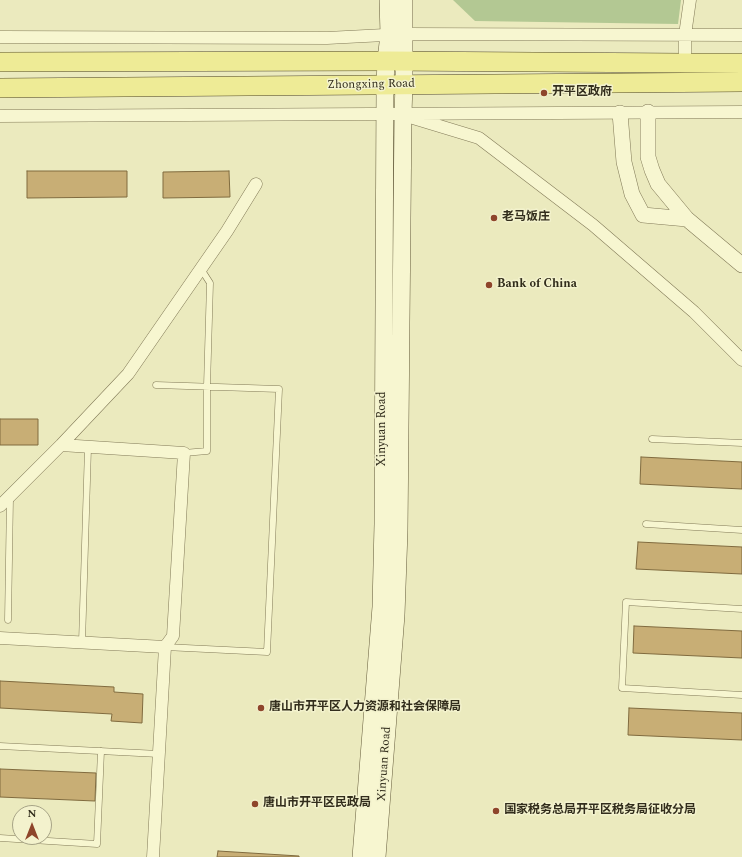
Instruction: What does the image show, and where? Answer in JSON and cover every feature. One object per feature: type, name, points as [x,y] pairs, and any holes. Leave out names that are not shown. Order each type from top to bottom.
[{"type":"main road","name":"Xinyuan Road","points":[[388,0],[396,34]]},
{"type":"main road","name":"Xinyuan Road","points":[[361,857],[381,608],[383,516],[385,85],[395,61],[396,34],[404,0]]},
{"type":"main road","name":"Xinyuan Road","points":[[377,857],[396,608],[399,531],[404,84],[395,61]]},
{"type":"main road","name":"Zhongxing Road","points":[[0,62],[395,61],[742,63]]},
{"type":"main road","name":"Zhongxing Road","points":[[0,88],[742,82]]},
{"type":"street","points":[[685,63],[685,35],[690,0]]},
{"type":"street","points":[[0,38],[327,38],[396,34],[742,35]]},
{"type":"street","points":[[648,112],[648,157],[658,184],[687,219],[742,265]]},
{"type":"street","points":[[0,116],[742,112]]},
{"type":"street","points":[[620,113],[624,162],[632,194],[643,215],[687,219]]},
{"type":"street","points":[[403,114],[479,138],[593,225],[694,312],[742,360]]},
{"type":"street","points":[[0,506],[61,445],[128,374],[227,231],[256,184]]},
{"type":"street","points":[[61,445],[88,448],[184,453],[173,636],[165,647],[153,857]]},
{"type":"street","points":[[0,638],[165,647]]},
{"type":"lane","points":[[184,453],[207,451],[210,283],[200,269]]},
{"type":"lane","points":[[156,385],[279,389],[267,652],[165,647]]},
{"type":"lane","points":[[652,439],[742,443]]},
{"type":"lane","points":[[82,642],[88,448]]},
{"type":"lane","points":[[8,620],[10,496]]},
{"type":"lane","points":[[646,524],[742,530]]},
{"type":"lane","points":[[742,609],[626,602],[622,688],[742,695]]},
{"type":"lane","points":[[0,746],[159,754]]},
{"type":"lane","points":[[0,838],[98,844],[101,751]]},
{"type":"green space","points":[[453,0],[681,0],[678,24],[475,21]]},
{"type":"building","points":[[27,171],[127,171],[127,197],[27,198]]},
{"type":"building","points":[[229,171],[230,197],[163,198],[163,172]]},
{"type":"building","points":[[0,419],[38,419],[38,445],[0,445]]},
{"type":"building","points":[[641,457],[742,462],[742,489],[640,484]]},
{"type":"building","points":[[638,542],[742,547],[742,574],[636,569]]},
{"type":"building","points":[[634,626],[742,631],[742,658],[633,653]]},
{"type":"building","points":[[0,681],[114,687],[114,692],[143,694],[142,723],[111,721],[112,714],[0,708]]},
{"type":"building","points":[[629,708],[742,713],[742,740],[628,735]]},
{"type":"building","points":[[0,769],[96,773],[95,801],[0,797]]},
{"type":"building","points":[[218,851],[299,856],[299,857],[217,857]]},
{"type":"place","name":"开平区政府","points":[[544,93]]},
{"type":"place","name":"老马饭庄","points":[[494,218]]},
{"type":"place","name":"Bank of China","points":[[489,285]]},
{"type":"place","name":"唐山市开平区人力资源和社会保障局","points":[[261,708]]},
{"type":"place","name":"唐山市开平区民政局","points":[[255,804]]},
{"type":"place","name":"国家税务总局开平区税务局征收分局","points":[[496,811]]}]
